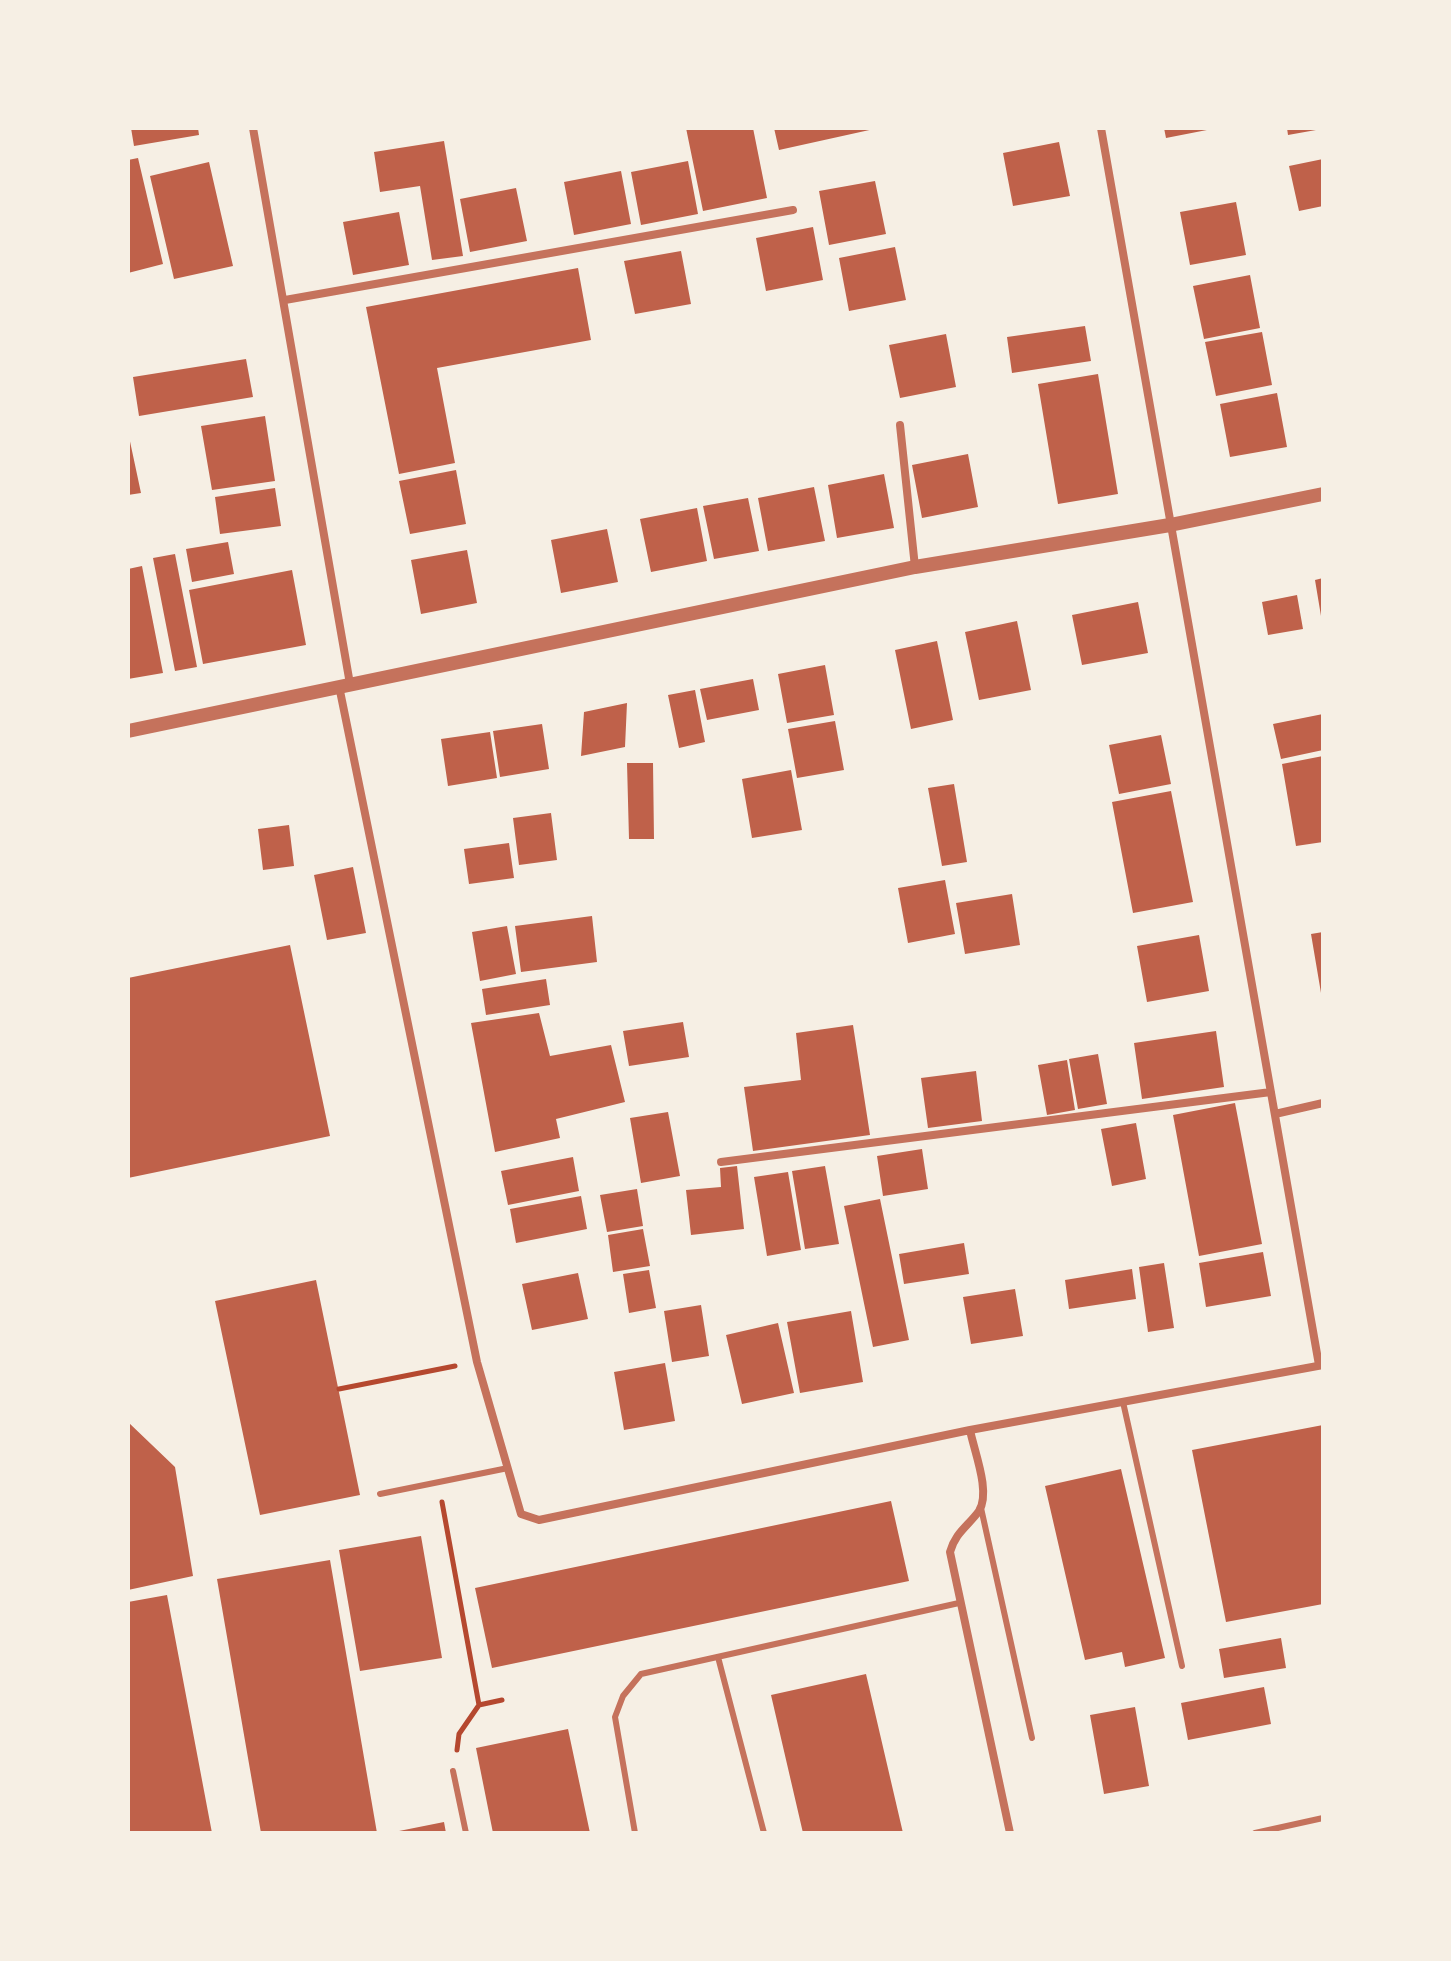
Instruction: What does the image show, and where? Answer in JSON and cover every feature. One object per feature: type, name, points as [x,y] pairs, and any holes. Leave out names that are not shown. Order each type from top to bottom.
[{"type":"street","points":[[253,128],[285,300],[344,685],[477,1362],[521,1514],[539,1520],[970,1430],[1321,1365],[1101,128]]},
{"type":"street","points":[[285,300],[793,210]]},
{"type":"street","points":[[900,425],[915,567]]},
{"type":"street","points":[[128,731],[915,567],[1170,525],[1323,494]]},
{"type":"street","points":[[721,1162],[1271,1092]]},
{"type":"street","points":[[1275,1114],[1323,1103]]},
{"type":"street","points":[[970,1430],[983,1494],[981,1508],[954,1538],[950,1552],[1010,1833]]},
{"type":"lane","points":[[1123,1402],[1182,1666]]},
{"type":"lane","points":[[380,1494],[508,1468]]},
{"type":"lane","points":[[981,1508],[1032,1738]]},
{"type":"lane","points":[[635,1833],[615,1717],[623,1696],[641,1674],[959,1603]]},
{"type":"lane","points":[[718,1657],[764,1833]]},
{"type":"lane","points":[[453,1771],[466,1833]]},
{"type":"lane","points":[[1255,1833],[1323,1818]]},
{"type":"path","points":[[339,1389],[477,1362]]},
{"type":"path","points":[[455,1497],[441,1502],[479,1705]]},
{"type":"path","points":[[453,1771],[459,1734],[479,1705],[502,1700]]},
{"type":"building","points":[[131,128],[198,128],[199,135],[134,146]]},
{"type":"building","points":[[686,128],[753,128],[767,198],[703,211]]},
{"type":"building","points":[[774,128],[874,128],[874,129],[779,150]]},
{"type":"building","points":[[1164,128],[1212,128],[1212,129],[1166,138]]},
{"type":"building","points":[[1287,128],[1316,128],[1316,130],[1288,135]]},
{"type":"building","points":[[444,141],[463,256],[432,260],[420,186],[380,192],[374,152]]},
{"type":"building","points":[[1059,142],[1070,196],[1013,206],[1003,153]]},
{"type":"building","points":[[138,158],[163,264],[128,273],[128,160]]},
{"type":"building","points":[[1323,159],[1323,206],[1299,211],[1289,166]]},
{"type":"building","points":[[688,161],[698,214],[641,225],[631,172]]},
{"type":"building","points":[[209,162],[233,266],[174,279],[150,176]]},
{"type":"building","points":[[621,171],[631,224],[574,235],[564,182]]},
{"type":"building","points":[[875,181],[886,234],[829,245],[819,191]]},
{"type":"building","points":[[516,188],[527,241],[470,252],[460,199]]},
{"type":"building","points":[[1236,202],[1246,255],[1190,265],[1180,212]]},
{"type":"building","points":[[399,212],[409,265],[353,275],[343,222]]},
{"type":"building","points":[[813,227],[823,280],[766,291],[756,238]]},
{"type":"building","points":[[895,247],[906,300],[849,311],[839,258]]},
{"type":"building","points":[[681,251],[691,304],[635,314],[624,261]]},
{"type":"building","points":[[578,268],[591,340],[437,368],[455,463],[399,474],[366,307]]},
{"type":"building","points":[[1250,275],[1260,328],[1204,339],[1193,286]]},
{"type":"building","points":[[1085,326],[1091,361],[1012,373],[1007,337]]},
{"type":"building","points":[[1262,332],[1272,385],[1216,396],[1205,342]]},
{"type":"building","points":[[946,334],[956,387],[900,398],[889,345]]},
{"type":"building","points":[[246,359],[253,397],[139,416],[133,377]]},
{"type":"building","points":[[1098,374],[1118,494],[1058,504],[1038,384]]},
{"type":"building","points":[[1277,393],[1287,447],[1230,457],[1220,404]]},
{"type":"building","points":[[265,416],[275,481],[212,490],[201,426]]},
{"type":"building","points":[[128,432],[141,493],[128,495]]},
{"type":"building","points":[[968,454],[978,507],[922,518],[912,465]]},
{"type":"building","points":[[456,470],[466,524],[410,534],[399,481]]},
{"type":"building","points":[[884,474],[894,528],[837,538],[828,485]]},
{"type":"building","points":[[814,487],[825,541],[768,551],[758,498]]},
{"type":"building","points":[[275,488],[281,526],[220,534],[215,497]]},
{"type":"building","points":[[748,498],[759,551],[714,559],[703,506]]},
{"type":"building","points":[[697,508],[707,561],[651,572],[640,519]]},
{"type":"building","points":[[607,529],[618,582],[561,593],[551,540]]},
{"type":"building","points":[[228,542],[234,574],[192,582],[186,549]]},
{"type":"building","points":[[467,550],[477,603],[421,614],[411,560]]},
{"type":"building","points":[[175,554],[197,667],[175,671],[153,558]]},
{"type":"building","points":[[142,566],[163,673],[128,679],[128,569]]},
{"type":"building","points":[[292,570],[306,645],[203,664],[189,590]]},
{"type":"building","points":[[1323,578],[1323,615],[1321,616],[1315,580]]},
{"type":"building","points":[[1297,595],[1303,629],[1268,635],[1262,602]]},
{"type":"building","points":[[1138,602],[1148,653],[1082,665],[1072,615]]},
{"type":"building","points":[[1017,621],[1031,690],[979,700],[965,632]]},
{"type":"building","points":[[937,641],[953,720],[911,729],[895,650]]},
{"type":"building","points":[[825,665],[834,715],[787,723],[778,674]]},
{"type":"building","points":[[753,679],[759,710],[707,720],[700,689]]},
{"type":"building","points":[[695,690],[705,742],[679,748],[668,695]]},
{"type":"building","points":[[627,703],[625,747],[581,756],[584,712]]},
{"type":"building","points":[[1323,714],[1323,750],[1281,759],[1273,724]]},
{"type":"building","points":[[835,721],[844,770],[797,778],[788,729]]},
{"type":"building","points":[[542,724],[549,769],[500,777],[493,731]]},
{"type":"building","points":[[490,732],[497,778],[448,786],[441,739]]},
{"type":"building","points":[[1161,735],[1171,784],[1119,794],[1109,745]]},
{"type":"building","points":[[1323,756],[1323,842],[1296,846],[1282,764]]},
{"type":"building","points":[[627,763],[653,763],[654,839],[629,839]]},
{"type":"building","points":[[791,770],[802,830],[752,838],[742,779]]},
{"type":"building","points":[[954,784],[967,862],[942,866],[928,788]]},
{"type":"building","points":[[1171,791],[1193,902],[1133,913],[1112,802]]},
{"type":"building","points":[[551,813],[557,860],[519,865],[513,818]]},
{"type":"building","points":[[289,825],[294,866],[263,870],[258,829]]},
{"type":"building","points":[[509,843],[514,878],[469,884],[464,849]]},
{"type":"building","points":[[353,867],[366,933],[327,940],[314,875]]},
{"type":"building","points":[[945,880],[955,934],[908,943],[898,888]]},
{"type":"building","points":[[1012,894],[1020,945],[965,954],[956,903]]},
{"type":"building","points":[[592,916],[597,962],[521,972],[515,926]]},
{"type":"building","points":[[507,926],[516,974],[480,981],[472,932]]},
{"type":"building","points":[[1323,932],[1323,993],[1321,993],[1311,934]]},
{"type":"building","points":[[1199,935],[1209,991],[1147,1002],[1137,946]]},
{"type":"building","points":[[290,945],[330,1136],[128,1178],[128,978]]},
{"type":"building","points":[[546,979],[550,1005],[486,1015],[482,989]]},
{"type":"building","points":[[539,1013],[550,1056],[611,1045],[625,1102],[556,1119],[560,1138],[495,1152],[471,1023]]},
{"type":"building","points":[[683,1022],[689,1057],[629,1066],[623,1031]]},
{"type":"building","points":[[853,1025],[870,1135],[753,1151],[744,1087],[801,1080],[796,1033]]},
{"type":"building","points":[[1216,1031],[1224,1087],[1142,1099],[1134,1043]]},
{"type":"building","points":[[1098,1054],[1107,1104],[1078,1109],[1069,1059]]},
{"type":"building","points":[[1067,1060],[1075,1110],[1047,1115],[1038,1065]]},
{"type":"building","points":[[976,1071],[982,1121],[928,1128],[921,1078]]},
{"type":"building","points":[[1235,1103],[1262,1244],[1199,1256],[1173,1115]]},
{"type":"building","points":[[668,1112],[680,1176],[641,1183],[630,1118]]},
{"type":"building","points":[[1136,1123],[1146,1179],[1112,1186],[1101,1129]]},
{"type":"building","points":[[922,1149],[928,1189],[883,1196],[877,1156]]},
{"type":"building","points":[[573,1157],[579,1191],[508,1205],[501,1171]]},
{"type":"building","points":[[737,1166],[744,1229],[691,1235],[686,1190],[721,1187],[720,1168]]},
{"type":"building","points":[[825,1166],[839,1244],[805,1249],[792,1171]]},
{"type":"building","points":[[788,1172],[801,1250],[767,1256],[754,1177]]},
{"type":"building","points":[[637,1189],[643,1226],[607,1232],[600,1195]]},
{"type":"building","points":[[581,1196],[587,1229],[516,1243],[510,1209]]},
{"type":"building","points":[[880,1199],[909,1340],[873,1347],[844,1206]]},
{"type":"building","points":[[643,1229],[650,1266],[613,1272],[608,1235]]},
{"type":"building","points":[[964,1243],[969,1274],[904,1284],[899,1254]]},
{"type":"building","points":[[1263,1252],[1271,1296],[1206,1307],[1199,1263]]},
{"type":"building","points":[[1164,1263],[1174,1328],[1148,1332],[1139,1267]]},
{"type":"building","points":[[1132,1269],[1136,1299],[1069,1309],[1065,1280]]},
{"type":"building","points":[[649,1270],[656,1308],[629,1313],[623,1274]]},
{"type":"building","points":[[578,1273],[588,1319],[532,1330],[522,1284]]},
{"type":"building","points":[[316,1280],[360,1495],[260,1515],[215,1301]]},
{"type":"building","points":[[1015,1289],[1023,1336],[971,1344],[963,1297]]},
{"type":"building","points":[[701,1305],[709,1356],[672,1362],[664,1311]]},
{"type":"building","points":[[851,1311],[863,1382],[800,1393],[787,1322]]},
{"type":"building","points":[[778,1323],[794,1393],[742,1404],[726,1335]]},
{"type":"building","points":[[665,1363],[675,1421],[624,1430],[614,1372]]},
{"type":"building","points":[[128,1422],[175,1467],[193,1576],[128,1590]]},
{"type":"building","points":[[1323,1425],[1323,1604],[1226,1622],[1192,1450]]},
{"type":"building","points":[[1121,1469],[1165,1658],[1125,1667],[1122,1652],[1085,1660],[1045,1486]]},
{"type":"building","points":[[891,1501],[909,1581],[492,1668],[475,1588]]},
{"type":"building","points":[[421,1536],[442,1658],[360,1671],[339,1550]]},
{"type":"building","points":[[330,1560],[377,1833],[261,1833],[217,1579]]},
{"type":"building","points":[[167,1595],[212,1833],[128,1833],[128,1602]]},
{"type":"building","points":[[1281,1638],[1286,1668],[1224,1678],[1219,1649]]},
{"type":"building","points":[[866,1674],[903,1833],[803,1833],[771,1695]]},
{"type":"building","points":[[1264,1687],[1271,1724],[1188,1740],[1181,1703]]},
{"type":"building","points":[[1135,1707],[1149,1786],[1104,1794],[1090,1715]]},
{"type":"building","points":[[568,1729],[590,1833],[493,1833],[476,1748]]},
{"type":"building","points":[[444,1822],[446,1833],[394,1833],[394,1832]]}]
